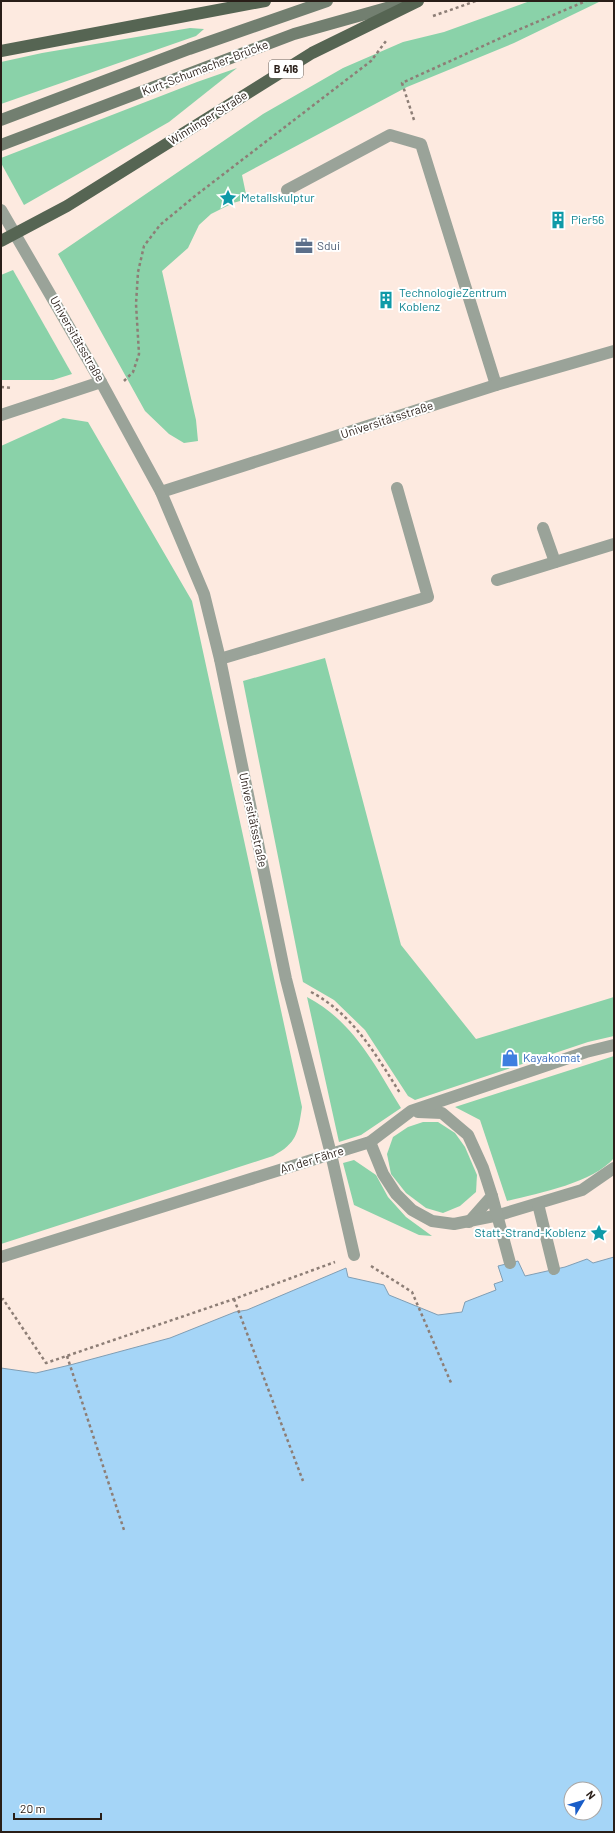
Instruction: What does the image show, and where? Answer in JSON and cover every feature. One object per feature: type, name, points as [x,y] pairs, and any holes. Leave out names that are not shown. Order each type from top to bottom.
[{"type":"main road","points":[[1,51],[265,1]]},
{"type":"main road","name":"Kurt-Schumacher-Brücke","points":[[1,120],[40,104],[327,1]]},
{"type":"main road","name":"Kurt-Schumacher-Brücke","points":[[1,145],[294,34],[413,1]]},
{"type":"main road","name":"Winninger Straße","points":[[1,241],[67,206],[312,53],[418,1]]},
{"type":"street","points":[[286,190],[390,135],[421,144],[496,385]]},
{"type":"street","name":"Universitätsstraße","points":[[1,210],[101,382],[161,492],[204,594],[220,659],[286,979],[354,1255]]},
{"type":"street","name":"Universitätsstraße","points":[[161,492],[496,385],[614,351]]},
{"type":"street","points":[[1,415],[101,382]]},
{"type":"street","points":[[220,659],[428,597],[397,488]]},
{"type":"street","points":[[543,528],[555,562]]},
{"type":"street","points":[[497,580],[614,544]]},
{"type":"street","name":"An der Fähre","points":[[1,1257],[370,1142],[411,1111],[586,1052],[614,1045]]},
{"type":"street","points":[[411,1111],[442,1113],[468,1135],[483,1168],[499,1216],[510,1262]]},
{"type":"street","points":[[370,1142],[383,1174],[396,1194],[412,1210],[432,1221],[454,1224],[499,1216],[582,1190],[614,1168]]},
{"type":"street","points":[[469,1222],[492,1196]]},
{"type":"street","points":[[538,1204],[554,1269]]},
{"type":"path","points":[[421,144],[402,83],[586,1]]},
{"type":"path","points":[[120,385],[133,372],[139,354],[136,304],[138,272],[144,246],[160,225],[201,191],[371,61],[390,36]]},
{"type":"path","points":[[286,979],[324,998],[348,1019],[366,1040],[411,1111]]},
{"type":"path","points":[[1,1300],[3,1299],[46,1363],[234,1299],[354,1255],[412,1292],[452,1385]]},
{"type":"path","points":[[234,1299],[303,1481]]},
{"type":"path","points":[[67,1356],[124,1530]]},
{"type":"green space","points":[[530,1],[601,1],[514,43],[407,87],[242,175],[247,199],[233,203],[211,214],[199,225],[188,248],[162,271],[196,420],[198,441],[184,443],[169,434],[145,411],[58,254],[263,114],[343,68],[403,42],[444,32]]},
{"type":"green space","points":[[190,28],[204,29],[196,36],[1,104],[1,62],[42,53]]},
{"type":"green space","points":[[237,68],[169,122],[24,205],[1,163],[1,158]]},
{"type":"green space","points":[[13,270],[72,374],[53,380],[1,380],[1,275]]},
{"type":"green space","points":[[63,418],[88,422],[192,601],[302,1107],[297,1131],[292,1142],[273,1156],[1,1244],[1,446]]},
{"type":"green space","points":[[325,658],[401,945],[476,1039],[614,997],[614,1036],[588,1042],[415,1100],[408,1096],[365,1030],[334,1000],[303,982],[243,681]]},
{"type":"green space","points":[[307,997],[338,1019],[362,1045],[401,1108],[361,1135],[339,1142]]},
{"type":"green space","points":[[614,1056],[614,1158],[605,1167],[593,1174],[565,1186],[507,1201],[480,1120],[455,1107]]},
{"type":"green space","points":[[423,1122],[438,1122],[455,1133],[465,1147],[477,1175],[476,1192],[460,1206],[443,1213],[426,1208],[406,1193],[391,1174],[387,1154],[393,1137],[408,1127]]},
{"type":"green space","points":[[354,1160],[376,1175],[388,1197],[406,1217],[432,1236],[419,1235],[354,1205],[343,1163]]},
{"type":"water","points":[[614,1257],[614,1832],[1,1832],[1,1368],[36,1373],[170,1338],[235,1312],[247,1310],[346,1268],[348,1277],[384,1285],[389,1295],[438,1315],[462,1312],[465,1302],[496,1290],[494,1284],[503,1281],[498,1266],[518,1261],[525,1276],[565,1267],[587,1259],[593,1263]]},
{"type":"place","name":"Metallskulptur","points":[[228,198]]},
{"type":"place","name":"Pier56","points":[[558,220]]},
{"type":"place","name":"Sdui","points":[[304,246]]},
{"type":"place","name":"TechnologieZentrum Koblenz","points":[[386,300]]},
{"type":"place","name":"Kayakomat","points":[[510,1058]]},
{"type":"place","name":"Statt-Strand-Koblenz","points":[[599,1233]]}]
